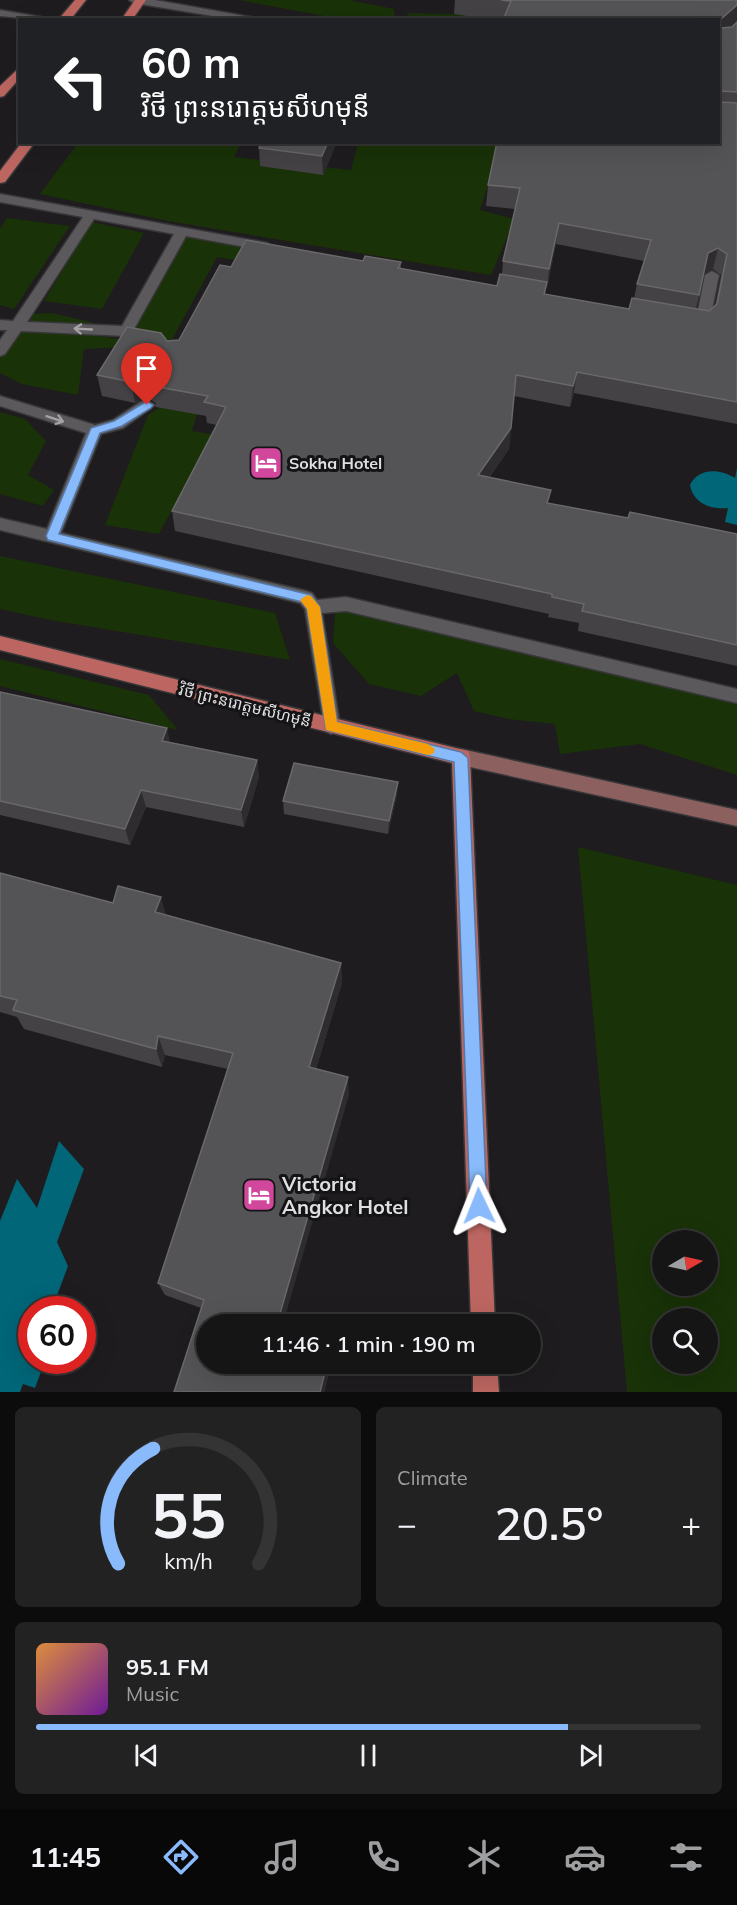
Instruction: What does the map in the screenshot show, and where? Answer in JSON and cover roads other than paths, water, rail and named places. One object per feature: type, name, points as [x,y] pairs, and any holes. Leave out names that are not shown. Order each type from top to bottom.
[{"type":"main road","points":[[65,18],[81,0]]},
{"type":"main road","points":[[128,18],[141,0]]},
{"type":"main road","points":[[0,93],[18,72]]},
{"type":"main road","points":[[0,179],[27,144]]},
{"type":"main road","name":"វិថី ព្រះនរោត្ដមសីហមុនី","points":[[0,643],[461,758],[737,818]]},
{"type":"main road","points":[[461,758],[483,1314]]},
{"type":"main road","points":[[485,1374],[486,1392]]},
{"type":"street","points":[[134,0],[250,18]]},
{"type":"street","points":[[0,13],[29,18]]},
{"type":"street","points":[[0,198],[286,250]]},
{"type":"street","points":[[0,351],[90,216]]},
{"type":"street","points":[[126,331],[182,231]]},
{"type":"street","points":[[679,321],[702,325],[712,275]]},
{"type":"street","points":[[0,325],[126,331],[158,342]]},
{"type":"street","points":[[0,401],[95,430],[118,424],[147,405]]},
{"type":"street","points":[[52,536],[95,430]]},
{"type":"street","points":[[0,524],[306,598],[313,607],[331,726]]},
{"type":"street","points":[[313,607],[346,604],[737,696]]},
{"type":"water","points":[[737,468],[737,525],[725,522],[728,508],[715,508],[699,501],[690,485],[699,475],[710,471],[735,478]]},
{"type":"water","points":[[59,1141],[84,1169],[57,1242],[68,1266],[57,1296],[18,1296],[18,1374],[40,1374],[35,1388],[23,1384],[20,1392],[0,1392],[0,1221],[17,1179],[37,1208]]},
{"type":"place","name":"Sokha Hotel","points":[[266,463]]},
{"type":"place","name":"Victoria Angkor Hotel","points":[[259,1195]]}]
